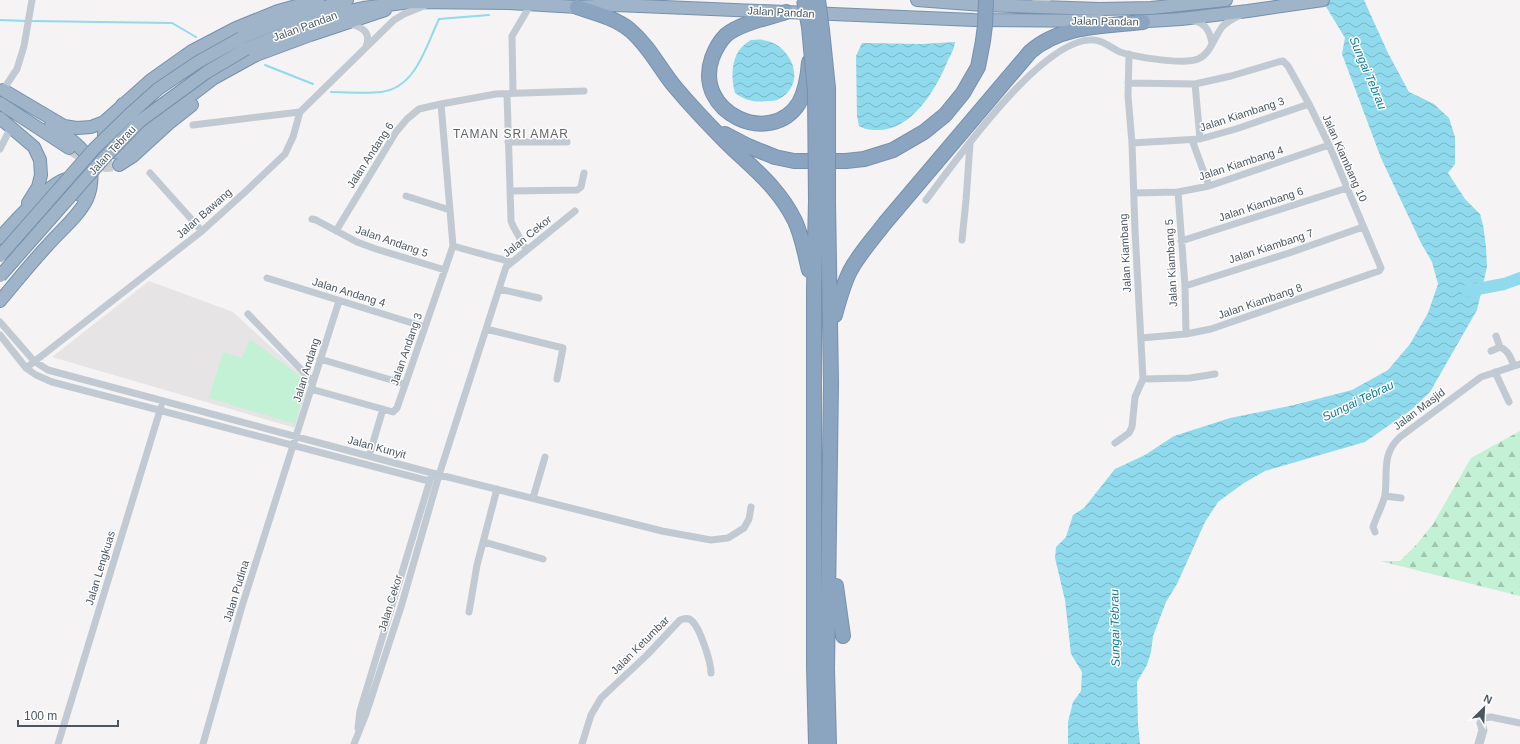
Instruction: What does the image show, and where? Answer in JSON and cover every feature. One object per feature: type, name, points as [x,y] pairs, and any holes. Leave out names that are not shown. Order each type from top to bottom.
[{"type":"highway","points":[[3,90],[64,126],[77,128],[91,127],[104,122],[150,80],[192,51],[236,28],[278,11],[318,0]]},
{"type":"highway","name":"Jalan Pandan","points":[[244,43],[282,21],[347,0]]},
{"type":"highway","points":[[804,0],[811,46],[815,92],[830,337],[830,542],[827,669],[829,744]]},
{"type":"highway","points":[[816,744],[814,667],[814,290],[822,201],[828,88],[818,0]]},
{"type":"highway","name":"Jalan Pandan","points":[[917,0],[1028,7],[1100,9],[1151,8],[1226,0]]},
{"type":"highway","points":[[695,110],[734,140],[775,157],[802,161],[846,161],[864,159],[893,150],[924,132],[945,115],[963,93],[978,67],[985,25],[986,0]]},
{"type":"highway","name":"Jalan Pandan","points":[[244,43],[285,32],[326,16],[363,8],[411,2],[509,3],[528,10],[616,5],[974,20],[1143,22],[1248,11],[1323,0]]},
{"type":"highway","points":[[123,104],[104,130],[104,137],[107,146],[114,152],[120,153],[127,149],[158,120],[214,78],[256,55],[310,35],[411,2]]},
{"type":"highway","points":[[577,7],[612,20],[629,30],[645,47],[676,88],[695,110],[725,142],[773,187],[795,221],[803,243],[814,290]]},
{"type":"highway","points":[[786,12],[742,26],[725,36],[714,53],[709,65],[708,75],[713,96],[729,113],[739,119],[759,123],[777,120],[792,111],[799,103],[807,78],[811,46]]},
{"type":"highway","points":[[830,337],[839,299],[845,283],[851,270],[864,250],[885,223],[1027,56],[1048,39],[1072,31],[1143,22]]},
{"type":"highway","name":"Jalan Tebrau","points":[[0,256],[94,149],[158,89],[198,62],[244,43]]},
{"type":"highway","name":"Jalan Tebrau","points":[[0,276],[104,158],[140,121],[244,43]]},
{"type":"highway","points":[[119,165],[133,156],[168,124],[222,82],[278,48]]},
{"type":"highway","points":[[0,301],[47,246],[80,212],[88,197],[91,187],[91,174],[88,159],[75,143],[3,90]]},
{"type":"highway","points":[[0,103],[69,148]]},
{"type":"highway","points":[[0,118],[34,146],[40,160],[41,175],[38,187],[23,211],[0,238]]},
{"type":"highway","points":[[23,211],[60,181],[68,179],[76,181],[80,185],[81,192],[67,225]]},
{"type":"highway","points":[[830,542],[842,636]]},
{"type":"street","points":[[3,90],[17,69],[24,46],[32,0]]},
{"type":"street","points":[[1028,7],[1046,0]]},
{"type":"street","points":[[193,125],[300,112],[394,20],[412,11],[434,3]]},
{"type":"street","points":[[526,249],[513,226],[508,142],[512,36],[528,10]]},
{"type":"street","points":[[926,200],[970,143],[1017,87],[1055,54],[1072,44],[1091,40],[1099,41],[1118,51],[1129,54],[1178,62],[1187,62],[1203,57],[1223,25],[1231,19],[1248,11]]},
{"type":"street","points":[[1181,18],[1205,25],[1210,32],[1212,43]]},
{"type":"street","points":[[347,23],[357,26],[367,33],[368,40],[365,49]]},
{"type":"street","name":"Jalan Kiambang","points":[[1129,54],[1128,83],[1143,379]]},
{"type":"street","name":"Jalan Kiambang 10","points":[[1195,84],[1231,76],[1283,61],[1288,66],[1309,104],[1329,146],[1381,268]]},
{"type":"street","points":[[1128,83],[1195,84],[1200,139]]},
{"type":"street","name":"Jalan Andang 6","points":[[336,231],[396,132],[407,119],[419,109],[471,98],[510,94],[584,91]]},
{"type":"street","name":"Jalan Andang 3","points":[[383,409],[393,412],[397,408],[453,246],[441,104]]},
{"type":"street","name":"Jalan Kiambang 3","points":[[1132,143],[1200,139],[1236,129],[1309,104]]},
{"type":"street","name":"Jalan Bawang","points":[[26,368],[202,231],[285,154],[293,137],[300,112]]},
{"type":"street","points":[[0,149],[11,127]]},
{"type":"street","points":[[1192,140],[1209,186]]},
{"type":"street","points":[[508,142],[567,142]]},
{"type":"street","points":[[962,240],[970,143]]},
{"type":"street","name":"Jalan Kiambang 4","points":[[1134,194],[1178,192],[1209,186],[1329,146]]},
{"type":"street","points":[[150,173],[202,231]]},
{"type":"street","points":[[510,191],[577,190],[580,188],[584,173]]},
{"type":"street","name":"Jalan Kiambang 6","points":[[1181,241],[1347,188]]},
{"type":"street","name":"Jalan Kiambang 5","points":[[1178,192],[1186,334]]},
{"type":"street","points":[[406,196],[450,210]]},
{"type":"street","name":"Jalan Cekor","points":[[354,744],[366,714],[401,607],[436,474],[506,267],[526,249],[575,211]]},
{"type":"street","name":"Jalan Andang 5","points":[[312,219],[357,242],[445,270]]},
{"type":"street","name":"Jalan Kiambang 7","points":[[1184,286],[1289,253],[1363,227]]},
{"type":"street","points":[[453,246],[511,262]]},
{"type":"street","name":"Jalan Kiambang 8","points":[[1141,338],[1186,334],[1211,329],[1379,271],[1381,268]]},
{"type":"street","name":"Jalan Andang 4","points":[[267,278],[425,328]]},
{"type":"street","points":[[499,289],[539,298]]},
{"type":"street","name":"Jalan Andang","points":[[294,446],[339,301]]},
{"type":"street","points":[[248,314],[312,386],[383,409],[369,456]]},
{"type":"street","name":"Jalan Kunyit","points":[[0,322],[34,361],[48,370],[436,474],[662,531],[711,540],[728,538],[744,528],[749,520],[751,507]]},
{"type":"street","points":[[486,329],[563,348],[557,379]]},
{"type":"street","name":"Jalan Kunyit","points":[[0,334],[26,368],[36,375],[52,382],[429,481]]},
{"type":"street","points":[[1496,336],[1500,347],[1507,352],[1517,365]]},
{"type":"street","points":[[1490,351],[1500,347]]},
{"type":"street","points":[[320,360],[405,384]]},
{"type":"street","name":"Jalan Masjid","points":[[1376,532],[1373,527],[1385,496],[1385,478],[1389,451],[1392,444],[1400,436],[1481,377],[1517,365]]},
{"type":"street","points":[[1495,372],[1509,402]]},
{"type":"street","points":[[1115,443],[1129,433],[1132,428],[1135,397],[1143,379],[1190,378],[1215,374]]},
{"type":"street","name":"Jalan Lengkuas","points":[[59,743],[163,401]]},
{"type":"street","name":"Jalan Pudina","points":[[203,744],[242,606],[294,446]]},
{"type":"street","points":[[533,498],[544,457]]},
{"type":"street","points":[[429,481],[436,474]]},
{"type":"street","points":[[416,478],[423,486],[425,495]]},
{"type":"street","name":"Jalan Cekor","points":[[357,736],[360,712],[429,481]]},
{"type":"street","points":[[469,612],[477,565],[497,489]]},
{"type":"street","points":[[1385,496],[1400,498]]},
{"type":"street","points":[[484,542],[543,559]]},
{"type":"street","name":"Jalan Ketumbar","points":[[582,744],[591,715],[601,698],[647,655],[680,620],[686,618],[690,619],[697,629],[706,653],[711,673]]},
{"type":"street","points":[[1479,744],[1483,730],[1481,723],[1484,718],[1491,717],[1520,723]]},
{"type":"shaded area","points":[[149,281],[233,312],[309,382],[295,428],[52,357]]},
{"type":"green space","points":[[250,339],[307,381],[295,424],[209,398],[223,352],[242,358]]},
{"type":"green space","points":[[1520,431],[1520,596],[1380,561],[1400,561],[1417,544],[1433,524],[1471,458]]},
{"type":"water","name":"Sungai Tebrau","points":[[1322,0],[1364,0],[1388,53],[1409,92],[1434,104],[1449,118],[1455,137],[1455,164],[1448,173],[1465,199],[1480,214],[1483,225],[1487,267],[1477,310],[1430,392],[1411,410],[1365,442],[1265,471],[1244,483],[1218,502],[1205,522],[1177,584],[1166,602],[1153,636],[1151,652],[1147,665],[1137,682],[1140,744],[1068,744],[1068,722],[1073,702],[1081,691],[1082,672],[1071,654],[1065,600],[1055,558],[1056,547],[1066,537],[1073,515],[1084,508],[1115,469],[1145,455],[1174,436],[1230,418],[1294,405],[1352,390],[1388,370],[1410,344],[1428,313],[1438,284],[1432,262],[1421,243],[1381,158],[1342,54],[1345,38]]},
{"type":"water","points":[[751,40],[762,40],[773,43],[782,49],[793,65],[793,84],[788,92],[778,100],[762,102],[754,101],[746,99],[735,93],[733,86],[733,71],[736,56],[744,44]]},
{"type":"water","points":[[955,42],[953,51],[941,76],[928,97],[912,116],[891,128],[871,130],[859,126],[857,116],[856,56],[862,43],[922,44]]},
{"type":"waterway","points":[[331,92],[375,93],[393,89],[403,83],[418,64],[439,19],[489,15]]},
{"type":"waterway","points":[[0,20],[27,21]]},
{"type":"waterway","points":[[31,21],[172,23],[196,37]]},
{"type":"waterway","points":[[265,65],[313,84]]},
{"type":"waterway","points":[[1467,291],[1504,284],[1520,278]]},
{"type":"tunnel","points":[[69,148],[90,161],[106,166],[119,165]]},
{"type":"district","name":"TAMAN SRI AMAR","points":[[511,134]]}]
